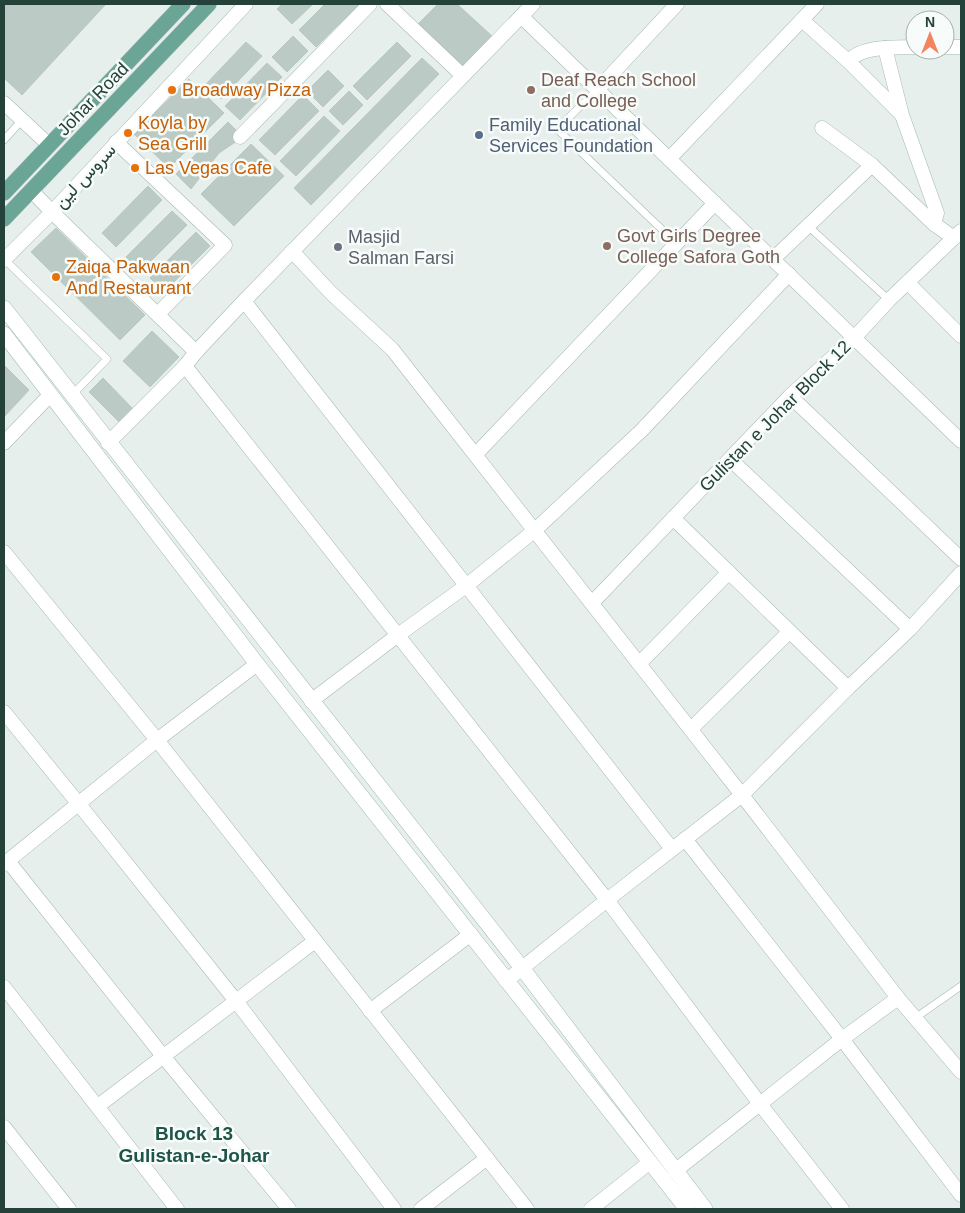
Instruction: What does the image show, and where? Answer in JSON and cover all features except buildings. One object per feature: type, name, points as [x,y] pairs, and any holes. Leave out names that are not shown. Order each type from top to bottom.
[{"type":"main road","name":"Johar Road","points":[[4,193],[182,4]]},
{"type":"main road","name":"Johar Road","points":[[4,219],[209,4]]},
{"type":"street","name":"سروس لین","points":[[4,259],[52,212],[246,4]]},
{"type":"street","points":[[240,137],[370,4]]},
{"type":"street","points":[[387,4],[462,75]]},
{"type":"street","points":[[108,443],[185,366],[244,301],[532,4]]},
{"type":"street","points":[[597,90],[677,4]]},
{"type":"street","points":[[669,159],[817,4]]},
{"type":"street","points":[[521,16],[961,441]]},
{"type":"street","points":[[802,20],[848,61],[902,115]]},
{"type":"street","points":[[848,61],[856,53],[885,48],[905,47]]},
{"type":"street","points":[[885,48],[902,115],[937,213],[934,224]]},
{"type":"street","points":[[4,103],[49,145]]},
{"type":"street","points":[[822,128],[872,166],[934,224],[957,234]]},
{"type":"street","points":[[116,142],[224,245],[158,314]]},
{"type":"street","points":[[773,259],[872,166]]},
{"type":"street","points":[[31,190],[196,352]]},
{"type":"street","points":[[476,454],[715,203]]},
{"type":"street","name":"Gulistan e Johar Block 12","points":[[592,603],[790,396],[854,338],[888,300],[908,283],[957,234]]},
{"type":"street","points":[[292,251],[331,293],[392,349],[742,795],[898,998],[961,1072]]},
{"type":"street","points":[[311,702],[398,635],[466,586],[535,530],[642,430],[789,274]]},
{"type":"street","points":[[908,283],[961,336]]},
{"type":"street","points":[[244,301],[672,849]]},
{"type":"street","points":[[4,308],[311,702],[522,968],[705,1209]]},
{"type":"street","points":[[4,334],[257,664],[687,1209]]},
{"type":"street","points":[[185,366],[606,900],[842,1209]]},
{"type":"street","points":[[4,443],[50,395]]},
{"type":"street","points":[[790,396],[961,559]]},
{"type":"street","points":[[730,459],[910,630]]},
{"type":"street","points":[[673,518],[848,688]]},
{"type":"street","points":[[4,552],[157,740],[527,1209]]},
{"type":"street","points":[[639,664],[728,572]]},
{"type":"street","points":[[506,981],[606,900],[742,795],[848,688],[910,630],[961,573]]},
{"type":"street","points":[[690,729],[789,632]]},
{"type":"street","points":[[257,664],[157,740],[6,863],[289,1209]]},
{"type":"street","points":[[4,712],[236,1001],[394,1209]]},
{"type":"street","points":[[336,764],[351,752]]},
{"type":"street","points":[[685,839],[842,1039],[961,1195]]},
{"type":"street","points":[[370,1011],[471,934]]},
{"type":"street","points":[[98,1106],[315,942]]},
{"type":"street","points":[[4,987],[177,1209]]},
{"type":"street","points":[[675,1171],[842,1039],[898,998]]},
{"type":"street","points":[[4,1127],[69,1209]]},
{"type":"street","points":[[422,1209],[487,1158]]},
{"type":"street","points":[[591,1209],[650,1162]]},
{"type":"lane","points":[[597,90],[556,129],[676,243]]},
{"type":"lane","points":[[4,140],[22,120]]},
{"type":"lane","points":[[808,226],[888,300]]},
{"type":"lane","points":[[4,259],[107,359],[71,396]]},
{"type":"lane","points":[[915,1018],[961,986]]},
{"type":"place","name":"Broadway Pizza","points":[[172,90]]},
{"type":"place","name":"Deaf Reach School and College","points":[[531,90]]},
{"type":"place","name":"Koyla by Sea Grill","points":[[128,133]]},
{"type":"place","name":"Family Educational Services Foundation","points":[[479,135]]},
{"type":"place","name":"Las Vegas Cafe","points":[[135,168]]},
{"type":"place","name":"Govt Girls Degree College Safora Goth","points":[[607,246]]},
{"type":"place","name":"Masjid Salman Farsi","points":[[338,247]]},
{"type":"place","name":"Zaiqa Pakwaan And Restaurant","points":[[56,277]]},
{"type":"district","name":"Block 13 Gulistan-e-Johar","points":[[194,1144]]}]
